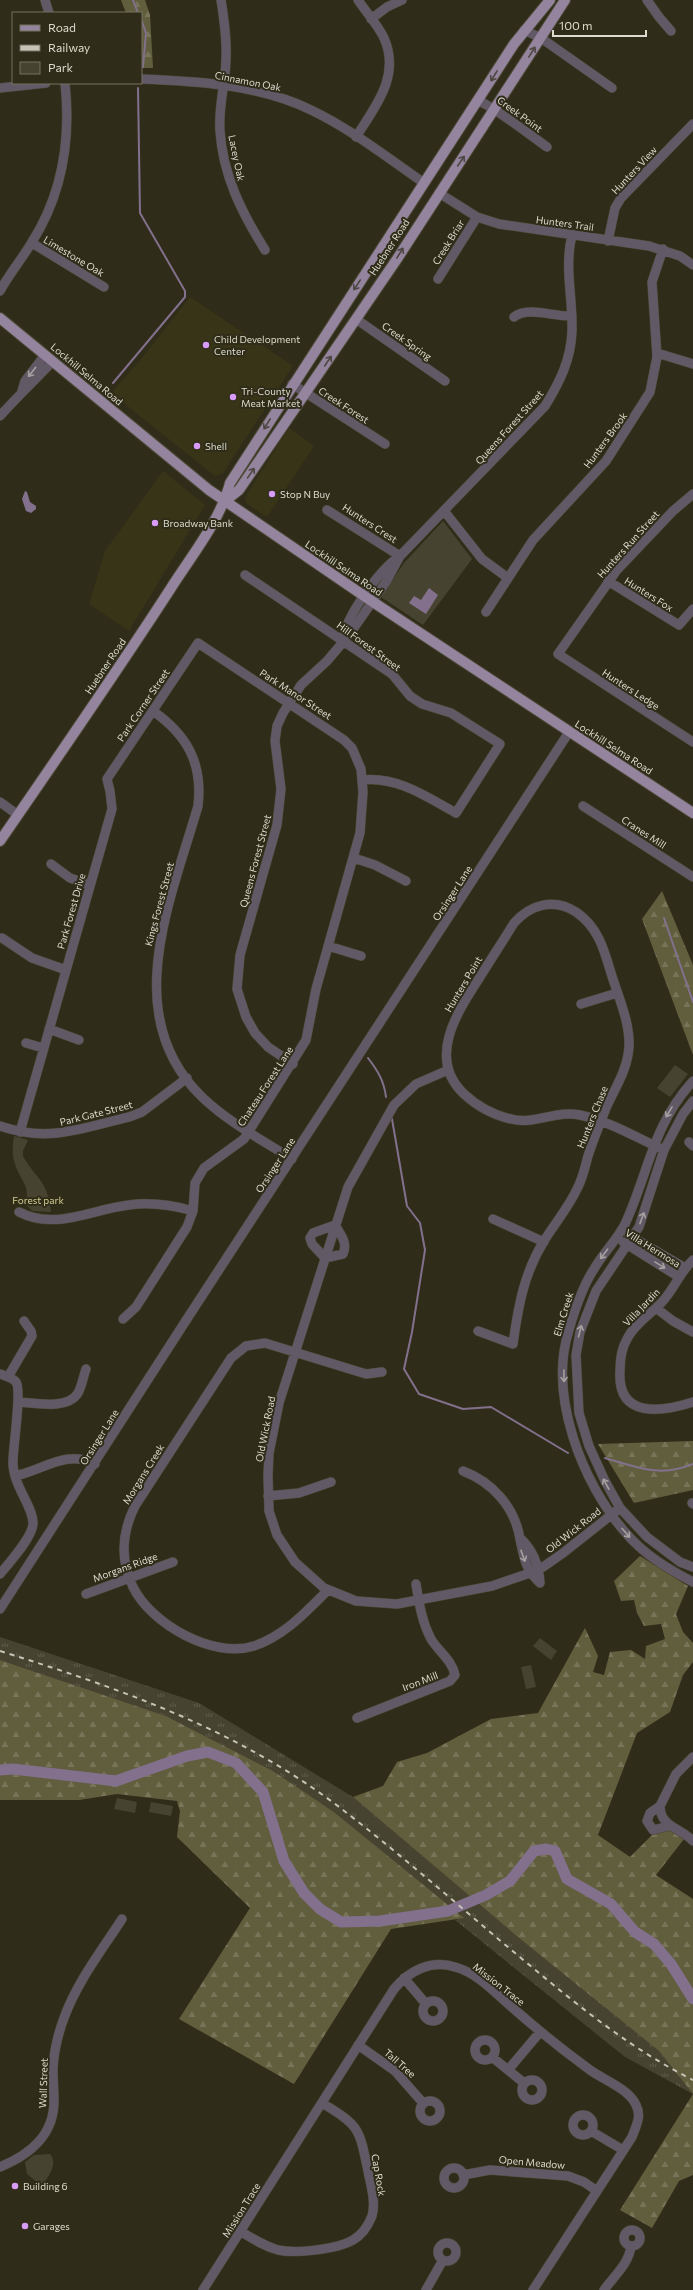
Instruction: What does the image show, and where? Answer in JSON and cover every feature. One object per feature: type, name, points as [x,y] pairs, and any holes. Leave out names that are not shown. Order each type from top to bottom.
[{"type":"main road","name":"Huebner Road","points":[[0,841],[142,633],[225,501],[230,483],[292,384],[524,30],[550,0]]},
{"type":"main road","name":"Huebner Road","points":[[225,501],[239,490],[306,394],[438,193],[495,111],[565,0]]},
{"type":"main road","points":[[424,183],[438,193]]},
{"type":"main road","name":"Lockhill Selma Road","points":[[0,318],[209,490],[369,599],[693,813]]},
{"type":"street","points":[[45,0],[49,12]]},
{"type":"street","name":"Lacey Oak","points":[[220,0],[225,25],[226,45],[220,131],[227,176],[235,196],[265,250]]},
{"type":"street","points":[[356,137],[386,87],[390,71],[386,44],[358,0]]},
{"type":"street","points":[[371,19],[387,7],[402,0]]},
{"type":"street","points":[[647,0],[658,17],[671,31]]},
{"type":"street","points":[[524,30],[541,38],[612,88]]},
{"type":"street","name":"Cinnamon Oak","points":[[142,79],[174,80],[223,86],[259,92],[285,100],[310,110],[356,137],[424,183]]},
{"type":"street","points":[[0,88],[37,84]]},
{"type":"street","points":[[0,291],[10,273],[32,243],[51,207],[64,161],[68,113],[65,84]]},
{"type":"street","name":"Creek Point","points":[[478,101],[485,102],[495,111],[547,147]]},
{"type":"street","name":"Hunters View","points":[[608,241],[615,208],[621,198],[693,124]]},
{"type":"street","name":"Hunters Trail","points":[[438,193],[477,217],[507,226],[663,249],[680,256],[693,264]]},
{"type":"street","name":"Creek Briar","points":[[438,279],[477,217]]},
{"type":"street","name":"Queens Forest Street","points":[[293,1064],[268,1047],[255,1033],[246,1017],[237,989],[240,955],[277,825],[281,789],[276,734],[279,721],[301,685],[327,661],[343,640],[349,635],[369,599],[397,565],[400,556],[445,512],[546,406],[566,364],[570,348],[572,316],[568,250],[572,235]]},
{"type":"street","name":"Limestone Oak","points":[[32,243],[104,287]]},
{"type":"street","name":"Hunters Brook","points":[[486,612],[533,540],[602,466],[639,411],[653,381],[657,353],[652,282],[663,249]]},
{"type":"street","points":[[0,281],[10,273]]},
{"type":"street","points":[[514,317],[524,312],[561,317],[572,316]]},
{"type":"street","name":"Creek Spring","points":[[356,319],[444,381]]},
{"type":"street","points":[[657,353],[693,364]]},
{"type":"street","points":[[0,416],[22,391],[31,385],[49,358]]},
{"type":"street","name":"Creek Forest","points":[[292,384],[385,444]]},
{"type":"street","name":"Hunters Run Street","points":[[558,654],[608,581],[673,511],[693,494]]},
{"type":"street","name":"Hunters Crest","points":[[327,510],[400,556]]},
{"type":"street","points":[[445,512],[482,559],[508,578]]},
{"type":"street","name":"Hill Forest Street","points":[[245,575],[392,674],[410,696],[422,704],[451,713],[500,744],[456,813],[425,796],[392,782],[377,779],[362,780]]},
{"type":"street","name":"Hunters Fox","points":[[608,581],[679,626],[693,609]]},
{"type":"street","name":"Park Manor Street","points":[[198,643],[344,740],[357,758],[362,780]]},
{"type":"street","name":"Park Corner Street","points":[[107,779],[198,643]]},
{"type":"street","name":"Hunters Ledge","points":[[558,654],[693,742]]},
{"type":"street","name":"Kings Forest Street","points":[[153,711],[175,728],[186,743],[194,760],[198,778],[198,806],[161,932],[156,966],[156,1000],[161,1026],[171,1054],[202,1097],[249,1131],[292,1159]]},
{"type":"street","name":"Orsinger Lane","points":[[0,1609],[95,1464],[185,1322],[570,732]]},
{"type":"street","name":"Park Forest Drive","points":[[20,1132],[48,1029],[112,809],[107,779]]},
{"type":"street","name":"Chateau Forest Lane","points":[[122,1319],[136,1307],[187,1227],[192,1211],[193,1190],[204,1168],[240,1142],[249,1131],[293,1064],[306,1040],[311,1007],[354,858],[362,814],[362,780]]},
{"type":"street","points":[[0,802],[18,815]]},
{"type":"street","name":"Cranes Mill","points":[[583,806],[693,877]]},
{"type":"street","points":[[354,858],[375,865],[406,881]]},
{"type":"street","points":[[50,864],[70,878],[90,885]]},
{"type":"street","name":"Hunters Chase","points":[[478,1331],[513,1344],[522,1290],[544,1242],[579,1186],[601,1122],[625,1067],[629,1052],[628,1030],[604,948],[592,926],[573,910],[562,906],[544,904]]},
{"type":"street","name":"Hunters Point","points":[[544,904],[528,910],[514,923],[459,1010],[450,1031],[446,1052],[448,1070],[458,1088],[471,1100],[502,1117],[528,1121],[557,1115],[571,1114],[601,1122],[664,1150]]},
{"type":"street","points":[[2,938],[32,958],[66,970]]},
{"type":"street","points":[[328,946],[361,956]]},
{"type":"street","points":[[581,1004],[617,993]]},
{"type":"street","points":[[48,1029],[79,1040]]},
{"type":"street","points":[[26,1043],[43,1048]]},
{"type":"street","name":"Old Wick Road","points":[[448,1070],[416,1084],[394,1105],[348,1187],[279,1403],[269,1453],[268,1496],[271,1517],[281,1542],[295,1562],[328,1590],[343,1597],[370,1604],[397,1604],[492,1586],[530,1573],[539,1569],[563,1553],[620,1508]]},
{"type":"street","name":"Park Gate Street","points":[[0,1126],[20,1132],[50,1135],[129,1117],[142,1112],[187,1078]]},
{"type":"street","name":"Elm Creek","points":[[693,1081],[672,1107],[661,1126],[637,1195],[618,1234],[592,1270],[568,1332],[564,1354],[564,1397],[571,1432],[592,1480],[612,1514],[625,1532],[654,1558],[693,1582]]},
{"type":"street","name":"Elm Creek","points":[[693,1101],[683,1114],[664,1150],[648,1202],[630,1241],[596,1291],[580,1332],[576,1355],[577,1398],[582,1429],[596,1462],[620,1508],[647,1536],[680,1562],[693,1567]]},
{"type":"street","points":[[19,1212],[28,1217],[59,1220],[81,1217],[129,1204],[158,1204],[192,1211]]},
{"type":"street","points":[[493,1219],[544,1242]]},
{"type":"street","points":[[335,1226],[343,1238],[345,1249],[343,1254],[325,1258],[312,1244],[310,1238],[312,1233],[335,1226]]},
{"type":"street","name":"Villa Hermosa","points":[[618,1234],[685,1268]]},
{"type":"street","name":"Villa Hermosa","points":[[630,1241],[679,1277]]},
{"type":"street","name":"Villa Jardin","points":[[693,1260],[685,1268],[668,1294],[656,1308],[633,1329],[627,1338],[620,1358],[619,1380],[621,1391],[633,1404],[654,1411],[671,1410],[693,1402]]},
{"type":"street","points":[[656,1308],[673,1321],[693,1332]]},
{"type":"street","points":[[0,1574],[22,1546],[33,1523],[30,1511],[19,1489],[13,1461],[18,1385],[14,1380],[4,1376],[31,1341],[31,1331],[24,1321]]},
{"type":"street","name":"Morgans Creek","points":[[328,1590],[292,1625],[276,1636],[253,1646],[226,1648],[200,1642],[165,1622],[138,1596],[130,1578],[124,1544],[126,1529],[133,1509],[231,1358],[241,1349],[256,1344],[276,1345],[366,1374],[382,1372]]},
{"type":"street","points":[[18,1402],[57,1403],[71,1400],[78,1392],[86,1369]]},
{"type":"street","points":[[15,1476],[29,1474],[70,1458],[81,1458],[95,1464]]},
{"type":"street","points":[[463,1472],[478,1478],[498,1493],[512,1516],[520,1538],[521,1551],[530,1573]]},
{"type":"street","points":[[268,1496],[299,1493],[330,1482]]},
{"type":"street","points":[[520,1538],[528,1546],[539,1569]]},
{"type":"street","name":"Morgans Ridge","points":[[86,1594],[173,1562]]},
{"type":"street","points":[[416,1584],[419,1601]]},
{"type":"street","name":"Iron Mill","points":[[357,1718],[450,1681],[455,1675],[454,1668],[435,1645],[427,1630],[419,1601]]},
{"type":"street","points":[[669,1826],[653,1830],[647,1822],[650,1813],[660,1806],[672,1780],[686,1762],[693,1758]]},
{"type":"street","points":[[660,1806],[664,1820],[669,1826],[693,1840]]},
{"type":"street","name":"Wall Street","points":[[0,2166],[21,2157],[32,2150],[48,2128],[54,2108],[55,2051],[64,2017],[76,1992],[122,1919]]},
{"type":"street","name":"Mission Trace","points":[[203,2290],[394,1989],[404,1978],[425,1966],[437,1964],[455,1966],[476,1977],[540,2032],[588,2069],[631,2097],[636,2105],[638,2122],[623,2150],[533,2290]]},
{"type":"street","points":[[404,1978],[426,2004]]},
{"type":"street","points":[[508,2070],[540,2032]]},
{"type":"street","name":"Tall Tree","points":[[358,2045],[400,2075],[423,2103]]},
{"type":"street","points":[[492,2057],[524,2084]]},
{"type":"street","name":"Cap Rock","points":[[240,2231],[266,2246],[295,2252],[345,2244],[360,2234],[368,2224],[372,2216],[373,2198],[361,2136],[352,2122],[322,2103]]},
{"type":"street","points":[[591,2131],[623,2150]]},
{"type":"street","name":"Open Meadow","points":[[463,2175],[490,2170],[568,2176],[584,2182],[597,2191]]},
{"type":"street","points":[[604,2290],[618,2273],[631,2252],[631,2246]]},
{"type":"street","points":[[426,2290],[443,2260]]},
{"type":"shaded area","points":[[190,297],[293,366],[223,473],[215,476],[111,393],[142,358]]},
{"type":"shaded area","points":[[289,428],[314,446],[267,517],[246,503],[245,497]]},
{"type":"shaded area","points":[[163,471],[205,505],[129,631],[89,604],[105,551]]},
{"type":"shaded area","points":[[25,491],[27,492],[30,502],[36,506],[36,509],[31,513],[26,511],[22,499]]},
{"type":"shaded area","points":[[429,588],[438,595],[426,614],[409,603],[414,596],[421,600]]},
{"type":"green space","points":[[121,0],[145,0],[150,15],[153,68],[142,68],[142,12],[126,12]]},
{"type":"green space","points":[[443,521],[472,559],[423,625],[381,597],[404,563]]},
{"type":"green space","points":[[662,891],[693,965],[693,1055],[642,919]]},
{"type":"green space","points":[[675,1065],[688,1074],[670,1097],[657,1088]]},
{"type":"green space","name":"Forest park","points":[[14,1136],[28,1140],[23,1151],[23,1156],[47,1192],[51,1212],[32,1211],[25,1203],[27,1193],[25,1184],[16,1167],[13,1156]]},
{"type":"green space","points":[[693,1441],[693,1490],[634,1503],[598,1444]]},
{"type":"green space","points":[[640,1556],[688,1586],[676,1614],[683,1632],[693,1643],[693,1662],[683,1675],[670,1712],[637,1733],[598,1835],[630,1857],[653,1834],[669,1829],[684,1839],[656,1875],[693,1899],[693,2094],[659,2051],[519,1938],[353,1797],[383,1786],[397,1762],[427,1753],[491,1719],[538,1713],[585,1628],[598,1656],[593,1672],[604,1675],[610,1652],[631,1650],[645,1659],[646,1646],[665,1639],[661,1624],[644,1626],[637,1613],[634,1600],[621,1601],[614,1581]]},
{"type":"green space","points":[[0,1637],[199,1703],[353,1797],[519,1938],[659,2051],[693,2094],[625,2057],[455,1920],[463,1918],[334,1812],[273,1771],[166,1716],[0,1660]]},
{"type":"green space","points":[[540,1638],[557,1651],[551,1660],[533,1646]]},
{"type":"green space","points":[[0,1660],[166,1716],[273,1771],[334,1812],[464,1918],[391,1929],[294,2084],[179,2019],[250,1908],[177,1837],[180,1811],[177,1801],[117,1794],[79,1800],[0,1800]]},
{"type":"green space","points":[[531,1665],[536,1687],[526,1689],[521,1667]]},
{"type":"green space","points":[[117,1798],[137,1802],[135,1813],[114,1809]]},
{"type":"green space","points":[[151,1802],[173,1806],[171,1816],[149,1812]]},
{"type":"green space","points":[[693,2094],[693,2175],[679,2181],[652,2228],[620,2210]]},
{"type":"green space","points":[[50,2154],[53,2166],[42,2186],[27,2174],[25,2162],[34,2155]]},
{"type":"waterway","points":[[133,0],[138,12]]},
{"type":"waterway","points":[[142,22],[146,33],[143,67]]},
{"type":"waterway","points":[[113,383],[185,297],[185,291],[140,213],[138,88]]},
{"type":"waterway","points":[[664,918],[693,1002]]},
{"type":"waterway","points":[[368,1058],[380,1076],[386,1097]]},
{"type":"waterway","points":[[392,1119],[407,1206],[420,1223],[425,1250],[412,1332],[404,1369],[419,1394],[463,1409],[491,1407],[568,1453]]},
{"type":"waterway","points":[[605,1458],[638,1468],[659,1471],[681,1468],[693,1464]]},
{"type":"waterway","points":[[0,1770],[13,1769],[116,1781],[187,1756],[208,1752],[236,1763],[263,1792],[284,1861],[304,1893],[320,1909],[341,1922],[380,1921],[448,1911],[486,1895],[510,1881],[534,1851],[546,1849],[555,1851],[567,1879],[611,1904],[635,1932],[654,1944],[671,1964],[693,1999]]},
{"type":"railway","points":[[0,1651],[135,1697],[179,1715],[264,1757],[304,1782],[343,1810],[562,1992],[604,2024],[647,2054],[693,2080]]},
{"type":"place","name":"Child Development Center","points":[[206,345]]},
{"type":"place","name":"Tri-County Meat Market","points":[[233,397]]},
{"type":"place","name":"Shell","points":[[197,446]]},
{"type":"place","name":"Stop N Buy","points":[[272,494]]},
{"type":"place","name":"Broadway Bank","points":[[155,523]]},
{"type":"place","name":"Building 6","points":[[15,2186]]},
{"type":"place","name":"Garages","points":[[25,2226]]}]
